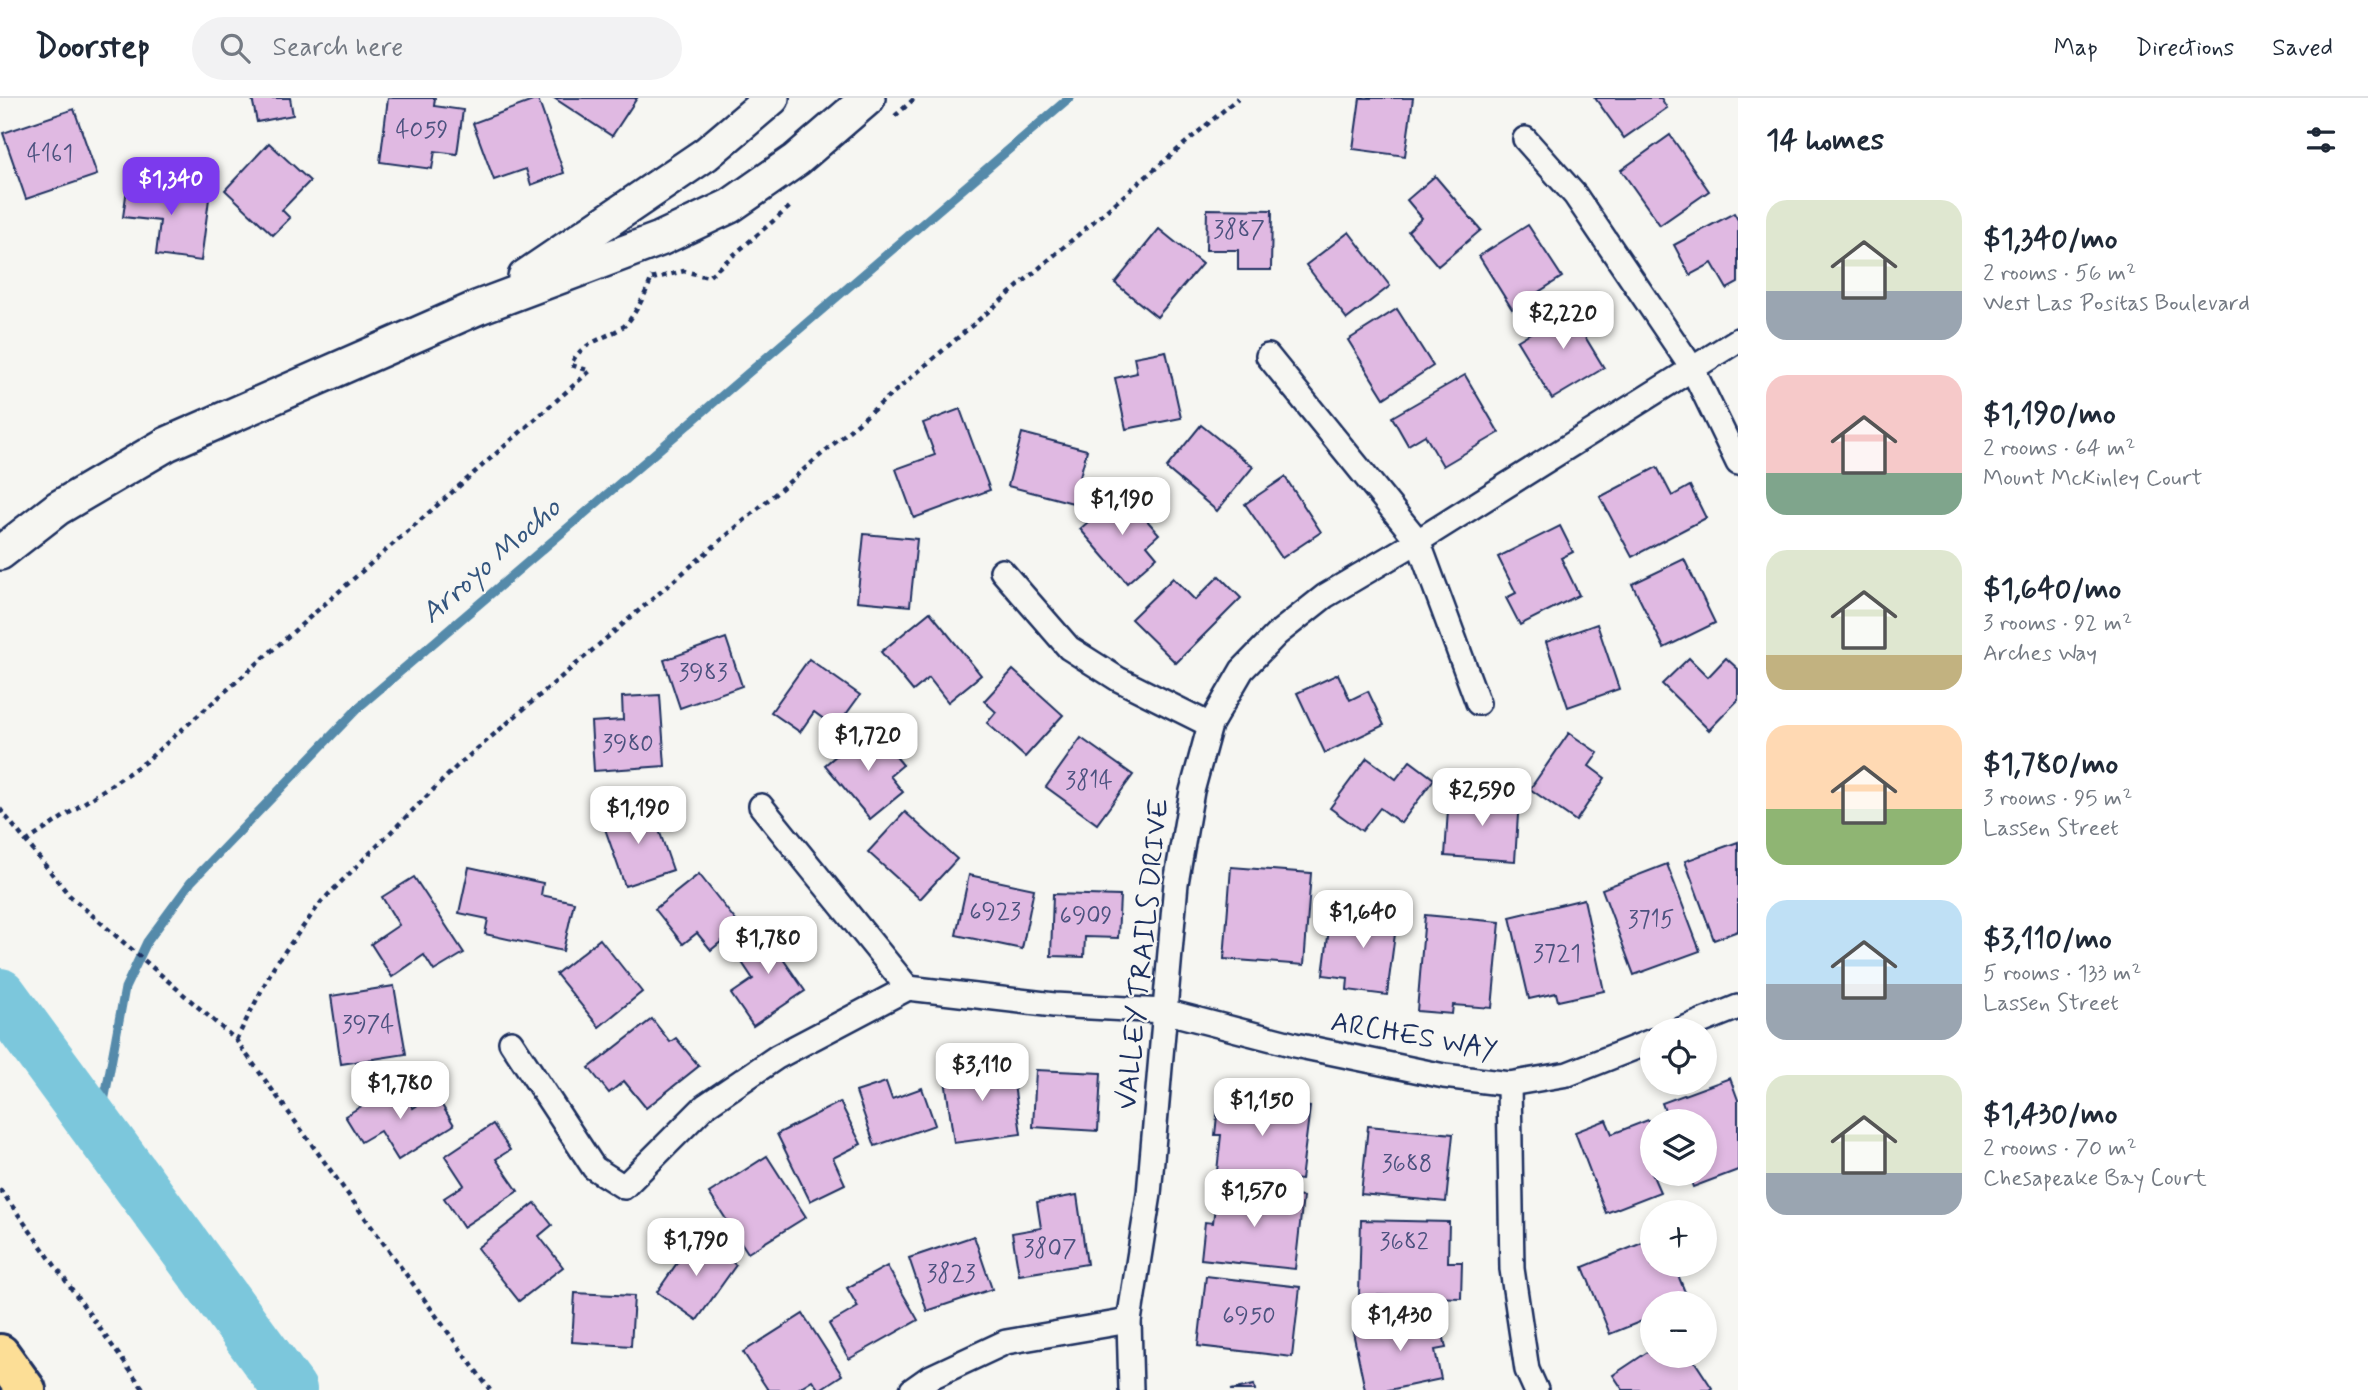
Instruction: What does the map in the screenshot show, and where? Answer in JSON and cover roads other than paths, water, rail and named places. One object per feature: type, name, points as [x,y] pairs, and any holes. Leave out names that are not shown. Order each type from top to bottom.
[{"type":"highway","points":[[0,1354],[26,1390]]},
{"type":"main road","points":[[480,307],[706,154],[772,98]]},
{"type":"main road","points":[[0,553],[58,508],[167,443],[480,307],[660,239],[730,206],[796,160],[868,98]]},
{"type":"street","points":[[1525,139],[1575,195],[1692,368],[1738,463]]},
{"type":"street","name":"VALLEY TRAILS DRIVE","points":[[1131,1390],[1129,1321],[1149,1194],[1176,883],[1192,791],[1209,725],[1242,670],[1277,634],[1325,596],[1418,541],[1738,340]]},
{"type":"street","points":[[1268,356],[1418,541],[1478,703]]},
{"type":"street","points":[[1002,571],[1069,648],[1118,679],[1209,725]]},
{"type":"street","points":[[511,1042],[594,1168],[624,1186],[705,1106],[777,1057],[908,988],[761,806]]},
{"type":"street","name":"ARCHES WAY","points":[[908,988],[1054,1004],[1164,1011],[1295,1045],[1444,1076],[1510,1084],[1568,1074],[1640,1046]]},
{"type":"street","points":[[1710,1018],[1738,1007]]},
{"type":"street","points":[[1510,1084],[1512,1269],[1527,1370],[1536,1390]]},
{"type":"street","points":[[912,1390],[929,1378],[1006,1342],[1129,1321]]},
{"type":"waterway","name":"Arroyo Mocho","points":[[120,1161],[104,1102],[125,988],[147,942],[191,882],[360,706],[1069,98]]},
{"type":"waterway","points":[[0,995],[290,1390]]}]
